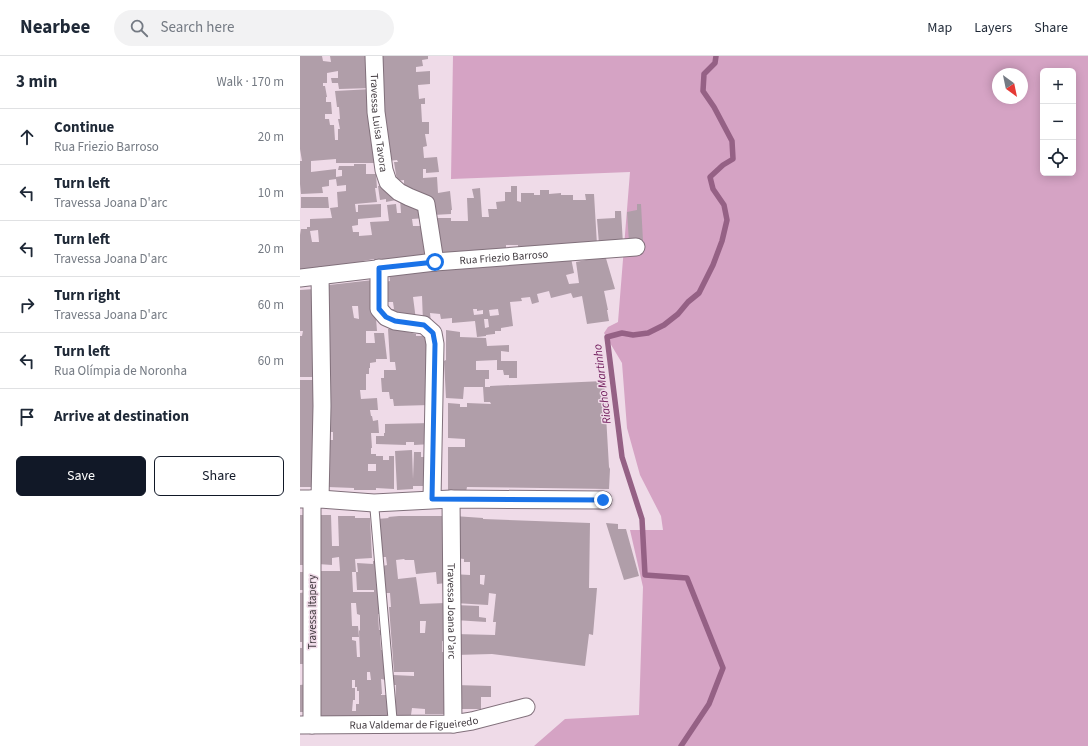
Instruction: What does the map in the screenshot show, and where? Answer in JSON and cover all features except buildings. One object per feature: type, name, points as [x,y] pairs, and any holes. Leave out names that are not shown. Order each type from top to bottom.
[{"type":"street","name":"Travessa Luisa Tavora","points":[[374,56],[376,112],[384,170],[388,182],[399,192],[426,204],[435,262]]},
{"type":"street","name":"Rua Friezio Barroso","points":[[300,278],[435,262],[636,247]]},
{"type":"street","points":[[379,268],[379,309],[386,317],[395,321],[424,325],[433,333],[435,344],[432,499]]},
{"type":"street","name":"Travessa Itapery","points":[[306,725],[311,499],[322,406],[320,276]]},
{"type":"street","points":[[311,499],[374,503],[432,499],[603,500]]},
{"type":"street","name":"Travessa Joana D'arc","points":[[451,499],[453,724]]},
{"type":"street","name":"Rua Valdemar de Figueiredo","points":[[306,725],[453,724],[472,721],[526,707]]},
{"type":"lane","points":[[374,503],[393,725]]},
{"type":"shaded area","points":[[453,56],[1088,56],[1088,746],[534,746],[565,719],[639,715],[643,587],[630,530],[663,530],[661,516],[640,475],[627,428],[622,363],[604,333],[608,327],[618,322],[630,172],[451,179]]},
{"type":"waterway","name":"Riacho Martinho","points":[[681,746],[709,704],[723,668],[687,578],[645,575],[642,519],[622,457],[607,337],[622,333],[633,335],[648,333],[664,325],[678,314],[688,302],[699,293],[713,265],[722,241],[727,220],[724,205],[713,189],[710,177],[723,165],[733,159],[732,141],[714,107],[703,91],[704,74],[715,63],[716,56]]},
{"type":"route","points":[[435,262],[379,268],[379,309],[386,317],[395,321],[424,325],[433,333],[435,344],[432,499],[603,500]]}]
